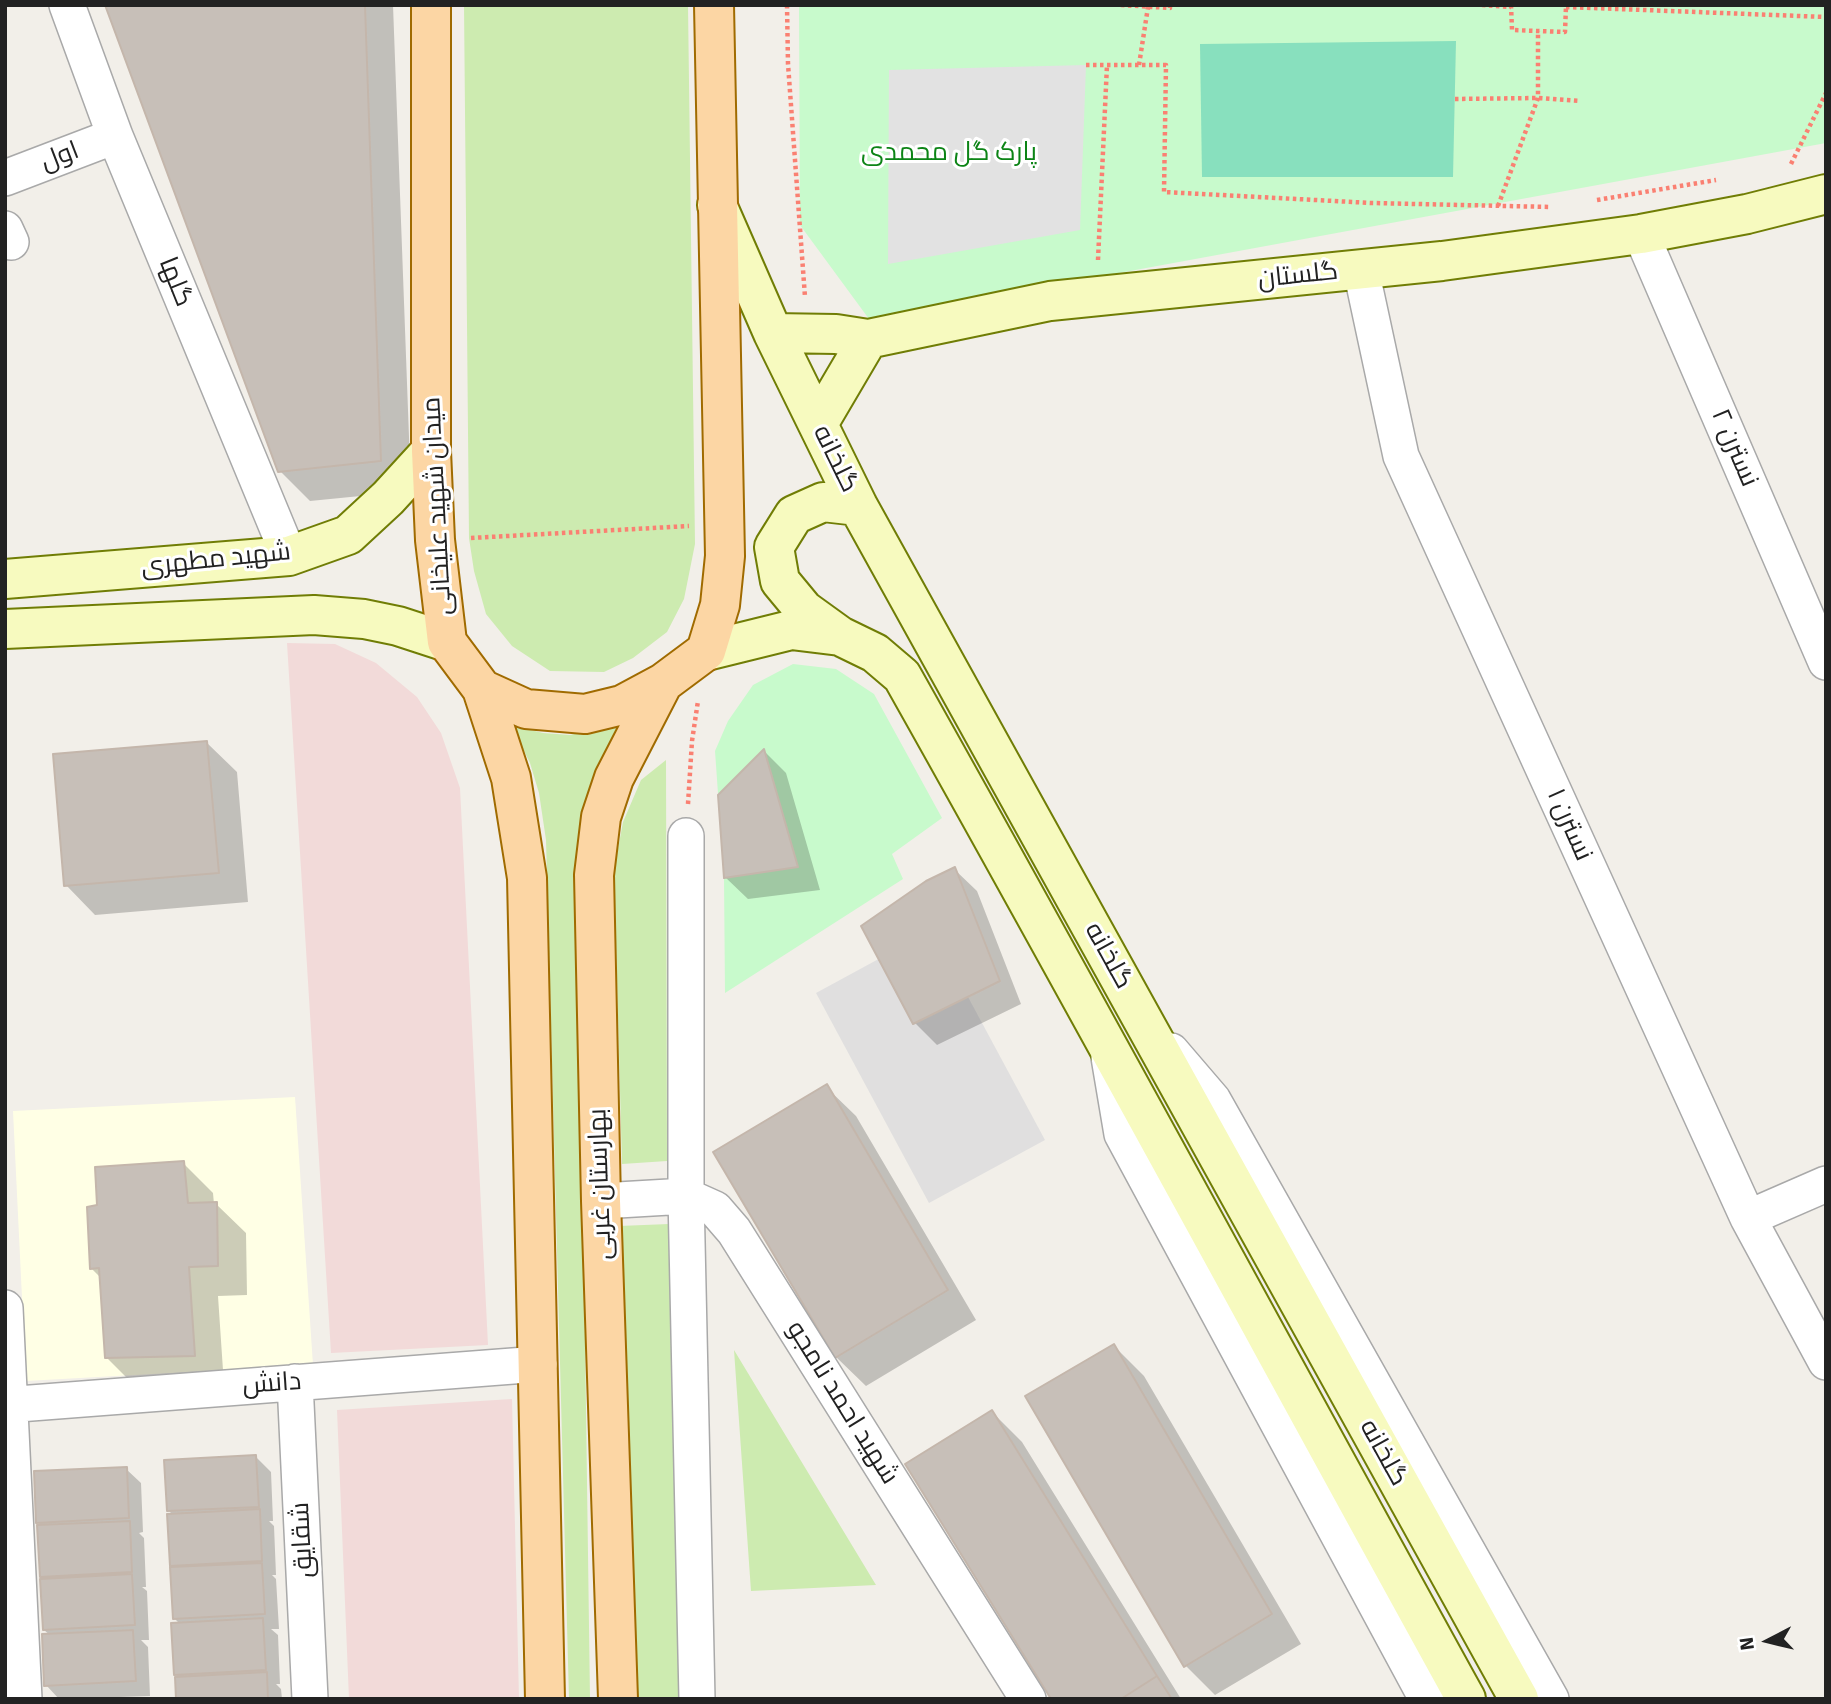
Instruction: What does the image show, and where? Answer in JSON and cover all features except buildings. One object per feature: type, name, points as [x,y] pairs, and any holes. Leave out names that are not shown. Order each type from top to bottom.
[{"type":"main road","name":"میدان شهید علیخانی","points":[[431,5],[431,451],[435,540],[447,642],[482,689],[526,709],[585,714],[622,705],[663,683],[706,651]]},
{"type":"main road","points":[[706,651],[720,605],[725,556],[715,5]]},
{"type":"main road","name":"گلستان","points":[[868,339],[1050,301],[1442,261],[1641,234],[1747,214],[1826,194]]},
{"type":"main road","name":"گلخانه","points":[[717,204],[790,332],[818,425],[858,506],[1519,1699]]},
{"type":"main road","points":[[790,332],[836,334],[868,339],[818,425]]},
{"type":"main road","name":"شهید مطهری","points":[[7,575],[289,556],[348,535],[388,498],[431,451]]},
{"type":"main road","points":[[839,636],[804,610],[780,581],[774,547],[794,515],[822,502],[858,506]]},
{"type":"main road","name":"شهید مطهری","points":[[5,629],[314,615],[364,619],[447,642]]},
{"type":"main road","name":"گلخانه","points":[[706,651],[792,630],[839,636],[875,653],[902,676],[1047,933],[1466,1699]]},
{"type":"main road","name":"بهارستان غربی","points":[[618,1699],[601,1202],[594,875],[601,817],[614,778],[663,683]]},
{"type":"main road","points":[[482,689],[511,778],[527,878],[545,1699]]},
{"type":"street","name":"گلها","points":[[67,5],[115,136],[289,556]]},
{"type":"street","name":"اول","points":[[5,178],[115,136]]},
{"type":"street","name":"نسترن ۲","points":[[1641,234],[1826,662]]},
{"type":"street","name":"نسترن ۱","points":[[1361,270],[1401,456],[1748,1218],[1826,1362]]},
{"type":"street","points":[[686,836],[686,1196],[697,1699]]},
{"type":"street","points":[[1144,1022],[1213,1100],[1551,1699]]},
{"type":"street","points":[[1107,1046],[1122,1134],[1427,1699]]},
{"type":"street","points":[[1748,1218],[1826,1184]]},
{"type":"street","points":[[601,1202],[686,1196]]},
{"type":"street","name":"شهید احمد نامجو","points":[[686,1196],[715,1209],[734,1231],[1028,1699]]},
{"type":"street","points":[[5,1308],[7,1405],[24,1699]]},
{"type":"street","name":"دانش","points":[[7,1405],[538,1364]]},
{"type":"street","name":"شقایق","points":[[295,1382],[310,1699]]},
{"type":"path","points":[[787,5],[790,332]]},
{"type":"path","points":[[1121,5],[1170,8],[1170,5]]},
{"type":"path","points":[[1482,5],[1511,6],[1512,30],[1564,32],[1566,6],[1826,17]]},
{"type":"path","points":[[1139,65],[1148,7]]},
{"type":"path","points":[[1498,206],[1538,98],[1538,31]]},
{"type":"path","points":[[1086,65],[1166,65],[1164,192],[1372,204],[1559,207]]},
{"type":"path","points":[[1096,297],[1107,65]]},
{"type":"path","points":[[1789,169],[1826,93]]},
{"type":"path","points":[[1455,99],[1538,98],[1580,101]]},
{"type":"path","points":[[1586,202],[1722,179]]},
{"type":"path","points":[[435,540],[724,524]]},
{"type":"path","points":[[686,836],[692,741],[706,651]]},
{"type":"shaded area","points":[[1086,65],[1080,230],[888,264],[889,70]]},
{"type":"shaded area","points":[[287,643],[335,644],[376,663],[417,697],[441,733],[460,788],[488,1345],[331,1353]]},
{"type":"shaded area","points":[[932,930],[1045,1140],[929,1203],[816,993]]},
{"type":"shaded area","points":[[295,1097],[313,1365],[26,1381],[13,1111]]},
{"type":"shaded area","points":[[512,1399],[519,1699],[349,1699],[337,1410]]},
{"type":"green space","points":[[464,5],[688,5],[695,544],[684,599],[667,632],[633,658],[604,672],[550,671],[512,646],[486,614],[474,571],[469,538]]},
{"type":"green space","name":"پارک گل محمدی","points":[[799,5],[1826,5],[1826,143],[869,319],[800,225]]},
{"type":"green space","points":[[1456,41],[1453,177],[1202,177],[1200,44]]},
{"type":"green space","points":[[793,664],[836,669],[874,694],[942,818],[892,854],[903,879],[725,993],[724,878],[715,751],[728,721],[753,685]]},
{"type":"green space","points":[[618,724],[601,765],[579,901],[590,1699],[569,1699],[546,840],[539,793],[530,763],[511,725],[543,733],[570,735]]},
{"type":"green space","points":[[666,760],[667,1161],[622,1164],[614,870],[623,822],[641,780]]},
{"type":"green space","points":[[669,1224],[681,1699],[631,1699],[619,1226]]},
{"type":"green space","points":[[734,1350],[876,1585],[751,1591]]}]
